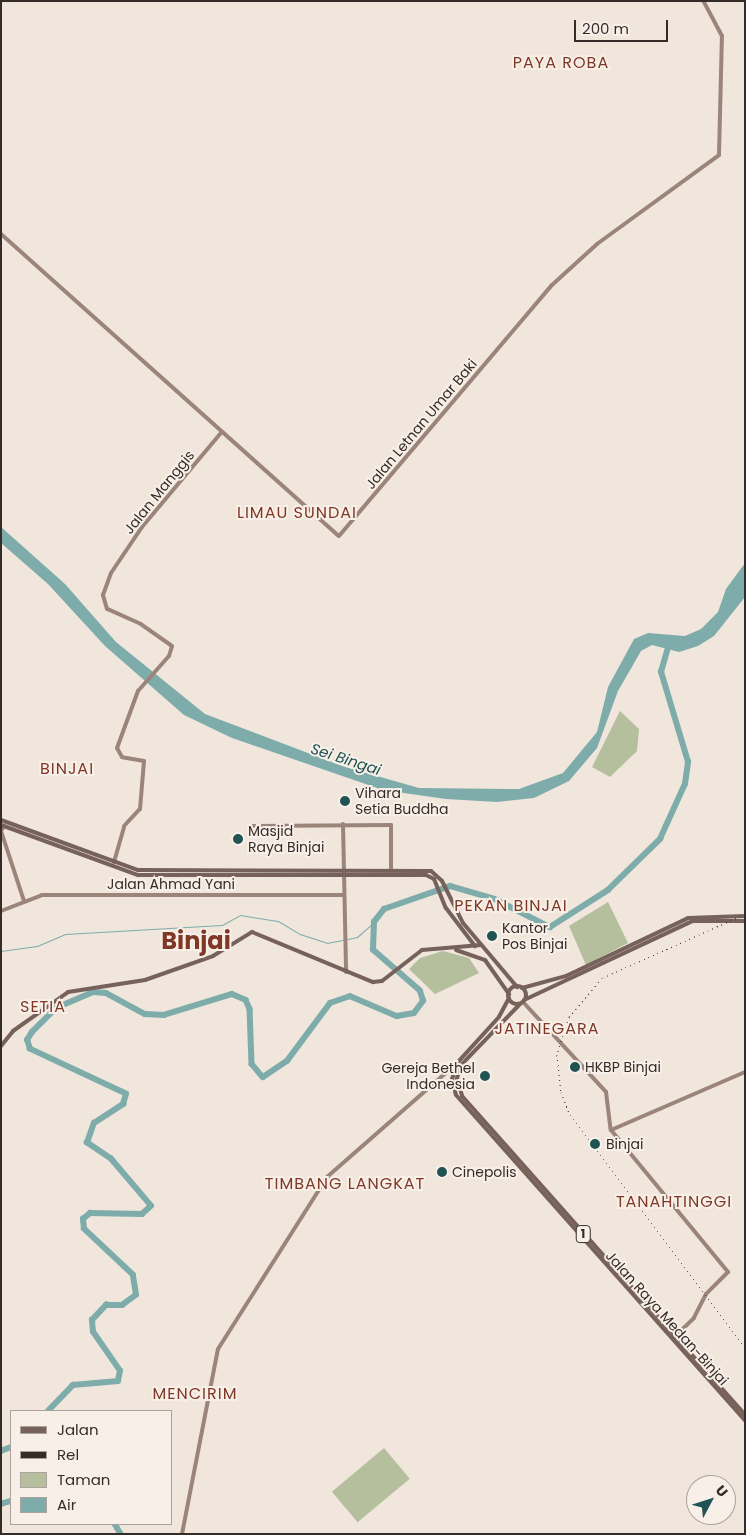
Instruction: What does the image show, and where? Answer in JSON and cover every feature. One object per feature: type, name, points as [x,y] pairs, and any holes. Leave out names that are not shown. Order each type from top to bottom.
[{"type":"main road","points":[[1,820],[87,857],[138,874],[431,871],[442,881],[449,900],[466,926],[517,987],[522,988],[566,976],[688,918],[745,916]]},
{"type":"main road","points":[[3,825],[20,829]]},
{"type":"main road","points":[[56,843],[138,870],[200,872]]},
{"type":"main road","points":[[84,851],[87,857]]},
{"type":"main road","points":[[360,872],[391,870],[426,875],[436,882],[443,902],[475,946]]},
{"type":"main road","points":[[443,902],[449,900]]},
{"type":"main road","name":"1","points":[[522,1002],[693,922],[745,921]]},
{"type":"main road","points":[[462,930],[466,926]]},
{"type":"main road","points":[[1,1046],[13,1031],[71,990],[145,980],[213,956],[252,932],[373,982],[392,972],[424,949],[453,949],[481,945]]},
{"type":"main road","points":[[453,949],[481,957],[491,967],[509,996],[522,1002],[522,988]]},
{"type":"main road","points":[[491,967],[496,963]]},
{"type":"main road","points":[[566,976],[569,981]]},
{"type":"main road","points":[[453,1087],[457,1063],[476,1042],[517,987]]},
{"type":"main road","name":"Jalan Raya Medan-Binjai","points":[[490,1133],[458,1086],[462,1064],[522,1002]]},
{"type":"main road","name":"Jalan Raya Medan-Binjai","points":[[453,1087],[490,1133],[745,1421]]},
{"type":"main road","name":"Jalan Raya Medan-Binjai","points":[[673,1338],[745,1415]]},
{"type":"street","name":"Jalan Letnan Umar Baki","points":[[1,234],[332,532],[339,536],[344,533],[552,285],[598,244],[719,155],[722,36],[703,1]]},
{"type":"street","name":"Jalan Manggis","points":[[114,862],[124,826],[141,806],[144,761],[122,758],[117,750],[139,689],[157,670],[172,646],[140,624],[107,609],[103,595],[112,572],[142,527],[222,433]]},
{"type":"street","points":[[343,824],[343,944],[346,972]]},
{"type":"street","points":[[3,825],[1,831],[24,901]]},
{"type":"street","points":[[250,826],[391,825],[391,870]]},
{"type":"street","name":"Jalan Ahmad Yani","points":[[1,911],[42,895],[344,894]]},
{"type":"street","points":[[522,1002],[606,1092],[611,1130],[728,1272],[706,1294],[694,1318],[673,1338]]},
{"type":"street","points":[[182,1534],[218,1349],[327,1177],[457,1063]]},
{"type":"street","points":[[611,1130],[745,1072]]},
{"type":"street","points":[[434,1085],[453,1087]]},
{"type":"green space","points":[[620,711],[639,729],[637,751],[610,777],[592,767]]},
{"type":"green space","points":[[608,902],[628,943],[586,965],[569,926]]},
{"type":"green space","points":[[443,951],[469,958],[479,973],[435,994],[409,969],[420,958]]},
{"type":"green space","points":[[384,1448],[410,1479],[358,1522],[332,1492]]},
{"type":"water","name":"Sei Bingai","points":[[1,527],[65,584],[116,642],[205,714],[342,766],[419,788],[519,789],[563,773],[597,732],[608,687],[634,639],[648,633],[685,636],[701,629],[718,612],[726,589],[745,563],[745,597],[714,636],[698,646],[679,652],[652,645],[641,651],[618,691],[597,748],[569,781],[534,798],[497,802],[446,799],[383,790],[232,738],[184,715],[105,646],[48,584],[1,543]]},
{"type":"waterway","points":[[49,1410],[73,1385],[118,1381],[120,1371],[93,1332],[92,1320],[106,1305],[122,1305],[136,1295],[133,1275],[84,1229],[83,1219],[90,1213],[142,1214],[151,1206],[111,1159],[87,1143],[94,1123],[123,1104],[126,1094],[30,1049],[27,1040],[32,1032],[56,1008],[93,992],[106,993],[145,1014],[164,1015],[232,994],[246,1000],[250,1009],[252,1064],[263,1077],[287,1061],[330,1003],[350,996],[397,1016],[414,1013],[423,1001],[420,991],[373,950],[374,922],[384,909],[450,886],[495,899],[550,927],[608,890],[660,839],[685,784],[688,762],[661,672],[669,644]]},
{"type":"waterway","points":[[1,951],[37,946],[65,934],[222,925],[240,915],[278,921],[300,934],[327,943],[357,937],[374,922]]},
{"type":"waterway","points":[[1,1451],[10,1447]]},
{"type":"waterway","points":[[1,1504],[10,1501]]},
{"type":"waterway","points":[[116,1525],[121,1534]]},
{"type":"railway","points":[[745,914],[602,978],[569,1017],[557,1055],[561,1092],[570,1115],[745,1348]]},
{"type":"place","name":"Vihara Setia Buddha","points":[[345,801]]},
{"type":"place","name":"Masjid Raya Binjai","points":[[238,839]]},
{"type":"place","name":"Kantor Pos Binjai","points":[[492,936]]},
{"type":"place","name":"HKBP Binjai","points":[[575,1067]]},
{"type":"place","name":"Gereja Bethel Indonesia","points":[[485,1076]]},
{"type":"place","name":"Binjai","points":[[595,1144]]},
{"type":"place","name":"Cinepolis","points":[[442,1172]]},
{"type":"district","name":"PAYA ROBA","points":[[561,63]]},
{"type":"district","name":"LIMAU SUNDAI","points":[[297,513]]},
{"type":"district","name":"BINJAI","points":[[67,769]]},
{"type":"district","name":"PEKAN BINJAI","points":[[511,906]]},
{"type":"district","name":"Binjai","points":[[196,941]]},
{"type":"district","name":"SETIA","points":[[43,1007]]},
{"type":"district","name":"JATINEGARA","points":[[547,1029]]},
{"type":"district","name":"TIMBANG LANGKAT","points":[[345,1184]]},
{"type":"district","name":"TANAHTINGGI","points":[[674,1202]]},
{"type":"district","name":"MENCIRIM","points":[[195,1394]]}]
